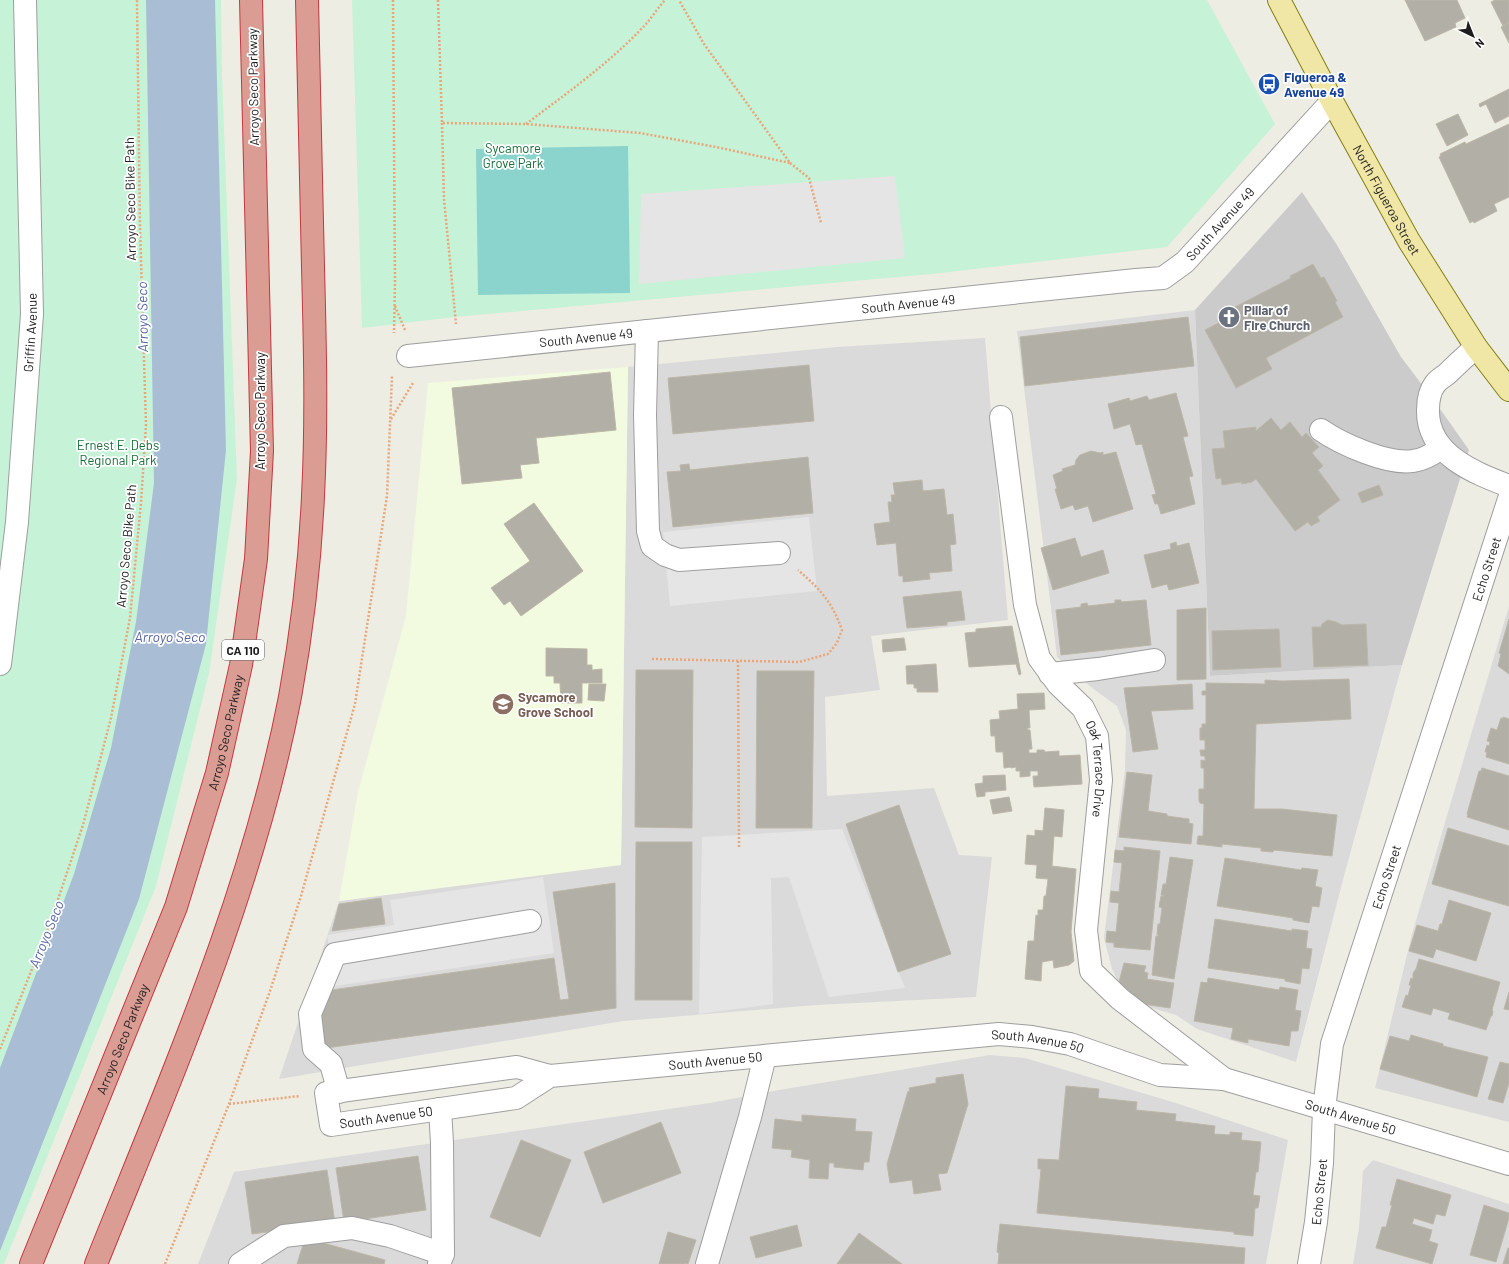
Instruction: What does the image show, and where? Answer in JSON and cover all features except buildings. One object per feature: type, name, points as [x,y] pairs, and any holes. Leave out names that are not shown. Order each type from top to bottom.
[{"type":"highway","name":"Arroyo Seco Parkway","points":[[31,1264],[176,907],[217,773],[241,665],[256,559],[262,451],[251,0]]},
{"type":"highway","points":[[96,1264],[205,990],[240,887],[269,790],[290,696],[305,595],[313,498],[316,396],[307,0]]},
{"type":"main road","name":"North Figueroa Street","points":[[1279,0],[1332,101],[1409,241],[1476,347],[1509,390]]},
{"type":"street","name":"Griffin Avenue","points":[[0,663],[17,522],[32,314],[25,0]]},
{"type":"street","name":"South Avenue 49","points":[[410,356],[1163,278],[1185,262],[1332,101]]},
{"type":"street","points":[[647,331],[645,415],[648,531],[652,546],[679,560],[779,553]]},
{"type":"street","points":[[1476,347],[1435,384],[1428,400],[1427,417],[1432,434],[1441,448],[1474,473],[1509,486]]},
{"type":"street","name":"Oak Terrace Drive","points":[[1001,417],[1025,605],[1039,658],[1058,684],[1083,708],[1097,736],[1101,780],[1086,930],[1091,971],[1120,999],[1224,1079]]},
{"type":"street","points":[[1321,430],[1350,446],[1386,459],[1402,462],[1415,461],[1429,456],[1441,448]]},
{"type":"street","name":"Echo Street","points":[[1309,1264],[1316,1222],[1322,1163],[1324,1109],[1332,1044],[1509,499]]},
{"type":"street","points":[[1050,674],[1098,669],[1154,660]]},
{"type":"street","points":[[333,1092],[331,1064],[314,1049],[310,1014],[335,954],[530,921]]},
{"type":"street","name":"South Avenue 50","points":[[550,1076],[516,1098],[331,1125],[333,1092],[517,1067],[550,1076],[999,1034],[1032,1037],[1070,1044],[1160,1075],[1224,1079],[1509,1164]]},
{"type":"street","points":[[707,1264],[750,1117],[765,1056]]},
{"type":"street","points":[[240,1264],[284,1236],[352,1228],[390,1236],[441,1259],[442,1143],[440,1109]]},
{"type":"path","name":"Arroyo Seco Bike Path","points":[[0,1049],[48,930],[84,825],[111,718],[130,618],[141,502],[146,425],[140,227],[137,0]]},
{"type":"path","points":[[393,0],[394,338]]},
{"type":"path","points":[[438,0],[444,199],[458,350]]},
{"type":"path","points":[[526,124],[608,60],[646,24],[665,0]]},
{"type":"path","points":[[679,0],[704,44],[790,163],[809,178],[821,223]]},
{"type":"path","points":[[442,123],[526,124],[640,133],[790,163]]},
{"type":"path","points":[[390,420],[414,383],[410,356]]},
{"type":"path","points":[[165,1264],[229,1104],[269,994],[301,896],[355,704],[387,496],[392,372]]},
{"type":"path","points":[[652,659],[799,662],[828,654],[837,643],[842,630],[836,614],[821,590],[779,553]]},
{"type":"path","points":[[738,661],[739,849]]},
{"type":"path","points":[[229,1104],[333,1092]]},
{"type":"shaded area","points":[[895,176],[905,258],[639,284],[641,194]]},
{"type":"shaded area","points":[[1302,192],[1337,245],[1401,357],[1469,450],[1402,665],[1210,676],[1195,310]]},
{"type":"shaded area","points":[[1195,310],[1210,676],[1402,665],[1344,876],[1296,1062],[1197,1029],[1176,1015],[1145,1006],[1122,989],[1112,969],[1104,938],[1125,769],[1126,730],[1117,706],[1092,688],[1057,657],[1017,331]]},
{"type":"shaded area","points":[[985,338],[1008,620],[871,636],[880,690],[825,697],[827,796],[934,788],[959,855],[992,857],[976,997],[817,1005],[623,1021],[279,1079],[339,901],[621,864],[628,367],[837,347]]},
{"type":"shaded area","name":"Sycamore Grove School","points":[[628,367],[621,865],[339,901],[358,792],[406,616],[428,383]]},
{"type":"shaded area","points":[[809,517],[817,591],[670,606],[663,532]]},
{"type":"shaded area","points":[[1509,606],[1509,1122],[1375,1088],[1412,934]]},
{"type":"shaded area","points":[[842,829],[905,988],[829,997],[789,877],[771,878],[773,1004],[699,1014],[702,837]]},
{"type":"shaded area","points":[[543,877],[554,953],[335,986],[327,935],[394,925],[390,900]]},
{"type":"shaded area","points":[[990,1055],[1025,1058],[1176,1103],[1288,1140],[1266,1264],[198,1264],[234,1172],[710,1103]]},
{"type":"shaded area","points":[[1373,1160],[1509,1204],[1509,1264],[1353,1264],[1359,1228],[1363,1171]]},
{"type":"green space","name":"Ernest E. Debs Regional Park","points":[[0,0],[221,0],[222,75],[237,479],[209,673],[156,886],[4,1264],[0,1264]]},
{"type":"green space","name":"Sycamore Grove Park","points":[[352,0],[1207,0],[1275,124],[1167,247],[932,274],[455,317],[362,328]]},
{"type":"green space","points":[[628,146],[630,293],[478,295],[476,149]]},
{"type":"water","name":"Arroyo Seco","points":[[146,0],[215,0],[226,450],[206,644],[139,899],[0,1251],[0,1068],[74,874],[111,748],[136,622],[154,483]]},
{"type":"place","name":"Figueroa & Avenue 49","points":[[1269,84]]},
{"type":"place","name":"Pillar of Fire Church","points":[[1229,317]]},
{"type":"place","name":"Sycamore Grove School","points":[[503,704]]}]
